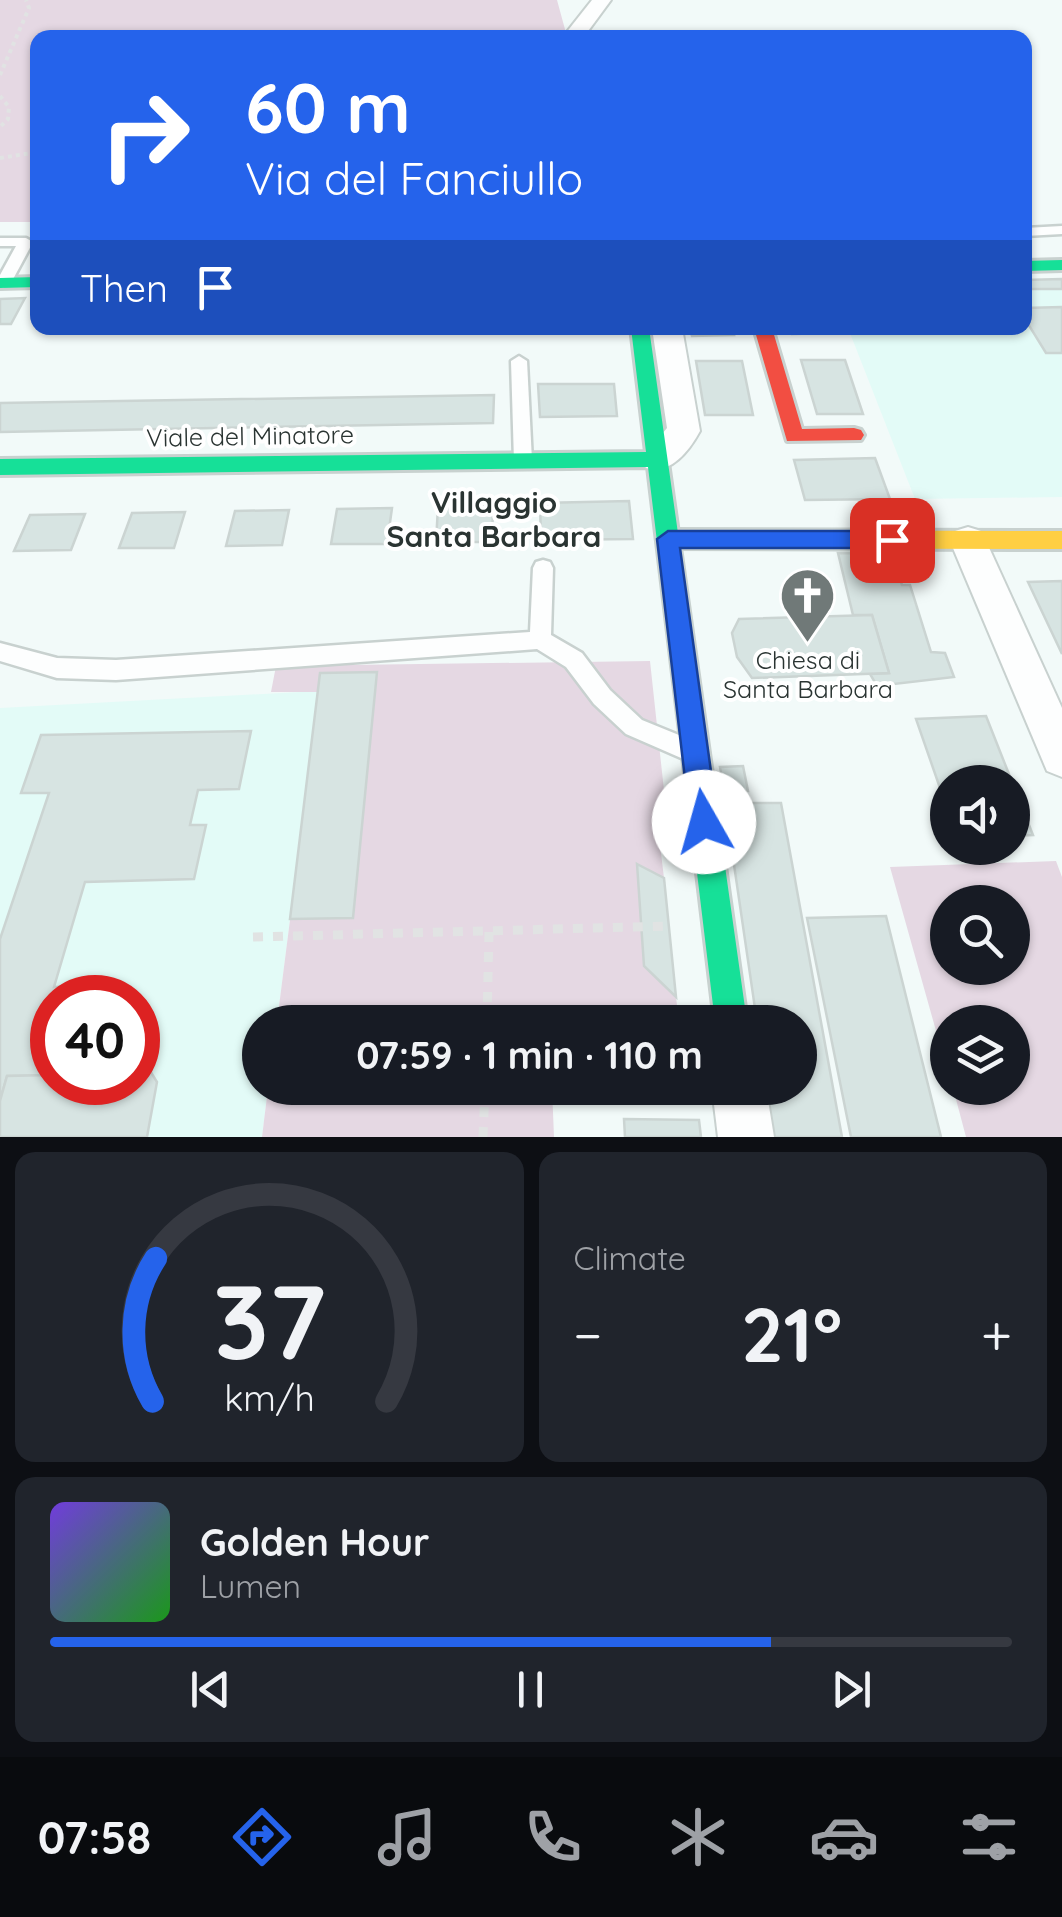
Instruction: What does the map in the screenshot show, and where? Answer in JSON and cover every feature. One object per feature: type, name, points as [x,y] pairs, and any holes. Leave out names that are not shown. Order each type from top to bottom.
[{"type":"street","points":[[572,26],[602,0]]},
{"type":"street","points":[[1032,266],[1062,265]]},
{"type":"street","points":[[1,283],[30,282]]},
{"type":"street","points":[[642,335],[666,416],[684,432],[658,460],[728,1005]]},
{"type":"street","points":[[666,335],[666,416]]},
{"type":"street","points":[[765,335],[794,436],[854,435]]},
{"type":"street","name":"Viale del Minatore","points":[[0,466],[658,460]]},
{"type":"street","points":[[668,539],[1062,540]]},
{"type":"street","points":[[968,542],[1062,756]]},
{"type":"street","points":[[741,1105],[746,1137]]},
{"type":"lane","points":[[1032,232],[1062,230]]},
{"type":"lane","points":[[0,242],[26,242],[1,283]]},
{"type":"lane","points":[[512,461],[519,361]]},
{"type":"lane","points":[[540,640],[543,568]]},
{"type":"lane","points":[[0,652],[56,668],[116,670],[540,640],[574,660],[602,697],[634,726],[695,753]]},
{"type":"path","points":[[0,74],[28,8],[26,0]]},
{"type":"path","points":[[0,96],[9,108],[8,119],[0,126]]},
{"type":"path","points":[[0,158],[30,153]]},
{"type":"path","points":[[253,937],[718,924]]},
{"type":"path","points":[[487,1005],[489,931]]},
{"type":"path","points":[[483,1137],[484,1105]]},
{"type":"shaded area","points":[[0,0],[557,0],[565,30],[30,30],[30,222],[0,222]]},
{"type":"shaded area","points":[[1062,279],[1062,497],[915,499],[851,335],[1032,335],[1032,280]]},
{"type":"shaded area","points":[[650,661],[670,846],[660,845],[664,878],[637,865],[644,965],[676,997],[677,1005],[279,1005],[319,692],[271,692],[276,666]]},
{"type":"shaded area","points":[[319,691],[279,1005],[242,1005],[242,1105],[266,1105],[262,1137],[0,1137],[0,708]]},
{"type":"shaded area","points":[[1056,861],[1062,877],[1062,1137],[966,1137],[958,1105],[1030,1105],[1030,1005],[930,1005],[930,1009],[890,867],[1030,865],[1030,862]]},
{"type":"shaded area","points":[[266,1105],[553,1105],[554,1137],[262,1137]]},
{"type":"building","points":[[1062,279],[1062,289],[1032,289],[1032,280]]},
{"type":"building","points":[[25,298],[11,324],[0,324],[0,299]]},
{"type":"building","points":[[1062,307],[1062,353],[1046,353],[1032,330],[1032,308]]},
{"type":"building","points":[[801,360],[845,360],[863,414],[817,414]]},
{"type":"building","points":[[696,361],[742,361],[753,415],[705,415]]},
{"type":"building","points":[[538,384],[614,384],[617,416],[540,417]]},
{"type":"building","points":[[494,395],[493,423],[0,432],[0,403]]},
{"type":"building","points":[[875,458],[890,499],[805,500],[794,460]]},
{"type":"building","points":[[629,501],[633,539],[541,540],[540,503]]},
{"type":"building","points":[[493,506],[492,542],[436,542],[438,507]]},
{"type":"building","points":[[392,508],[387,544],[331,544],[337,509]]},
{"type":"building","points":[[289,510],[282,545],[226,546],[235,511]]},
{"type":"building","points":[[185,512],[174,548],[119,548],[132,513]]},
{"type":"building","points":[[85,514],[71,550],[14,551],[30,515]]},
{"type":"building","points":[[838,553],[892,554],[902,585],[910,585],[931,652],[945,653],[954,677],[877,686],[870,674],[889,673],[872,615],[853,615]]},
{"type":"building","points":[[1062,581],[1062,654],[1028,582]]},
{"type":"building","name":"Chiesa di Santa Barbara","points":[[872,615],[889,673],[752,678],[737,657],[732,633],[739,619]]},
{"type":"building","points":[[377,672],[353,918],[290,919],[320,673]]},
{"type":"building","points":[[986,716],[1005,765],[932,765],[916,719]]},
{"type":"building","points":[[251,731],[239,789],[198,790],[190,825],[206,825],[194,879],[85,882],[58,975],[30,975],[30,1075],[7,1076],[0,1101],[0,939],[49,793],[21,793],[41,735]]},
{"type":"building","points":[[743,766],[748,791],[724,791],[720,767]]},
{"type":"building","points":[[725,803],[781,803],[842,1137],[773,1137],[768,1105],[817,1105],[817,1005],[755,1005]]},
{"type":"building","points":[[637,864],[664,878],[676,997],[644,966]]},
{"type":"building","points":[[886,916],[941,1137],[851,1137],[807,918]]},
{"type":"building","points":[[30,1075],[30,1105],[153,1105],[147,1137],[0,1137],[0,1101],[7,1076]]},
{"type":"building","points":[[624,1119],[699,1120],[701,1137],[625,1137]]},
{"type":"traffic: fast","points":[[1032,266],[1062,265]]},
{"type":"traffic: fast","points":[[0,283],[30,282]]},
{"type":"traffic: fast","points":[[641,335],[729,1005]]},
{"type":"traffic: fast","points":[[0,467],[658,459]]},
{"type":"traffic: slow","points":[[668,539],[1062,540]]},
{"type":"traffic: jam","points":[[765,335],[794,436],[854,435]]},
{"type":"place","name":"Chiesa di Santa Barbara","points":[[808,645]]},
{"type":"district","name":"Villaggio Santa Barbara","points":[[494,520]]},
{"type":"route","points":[[704,822],[668,539],[892,540]]}]
